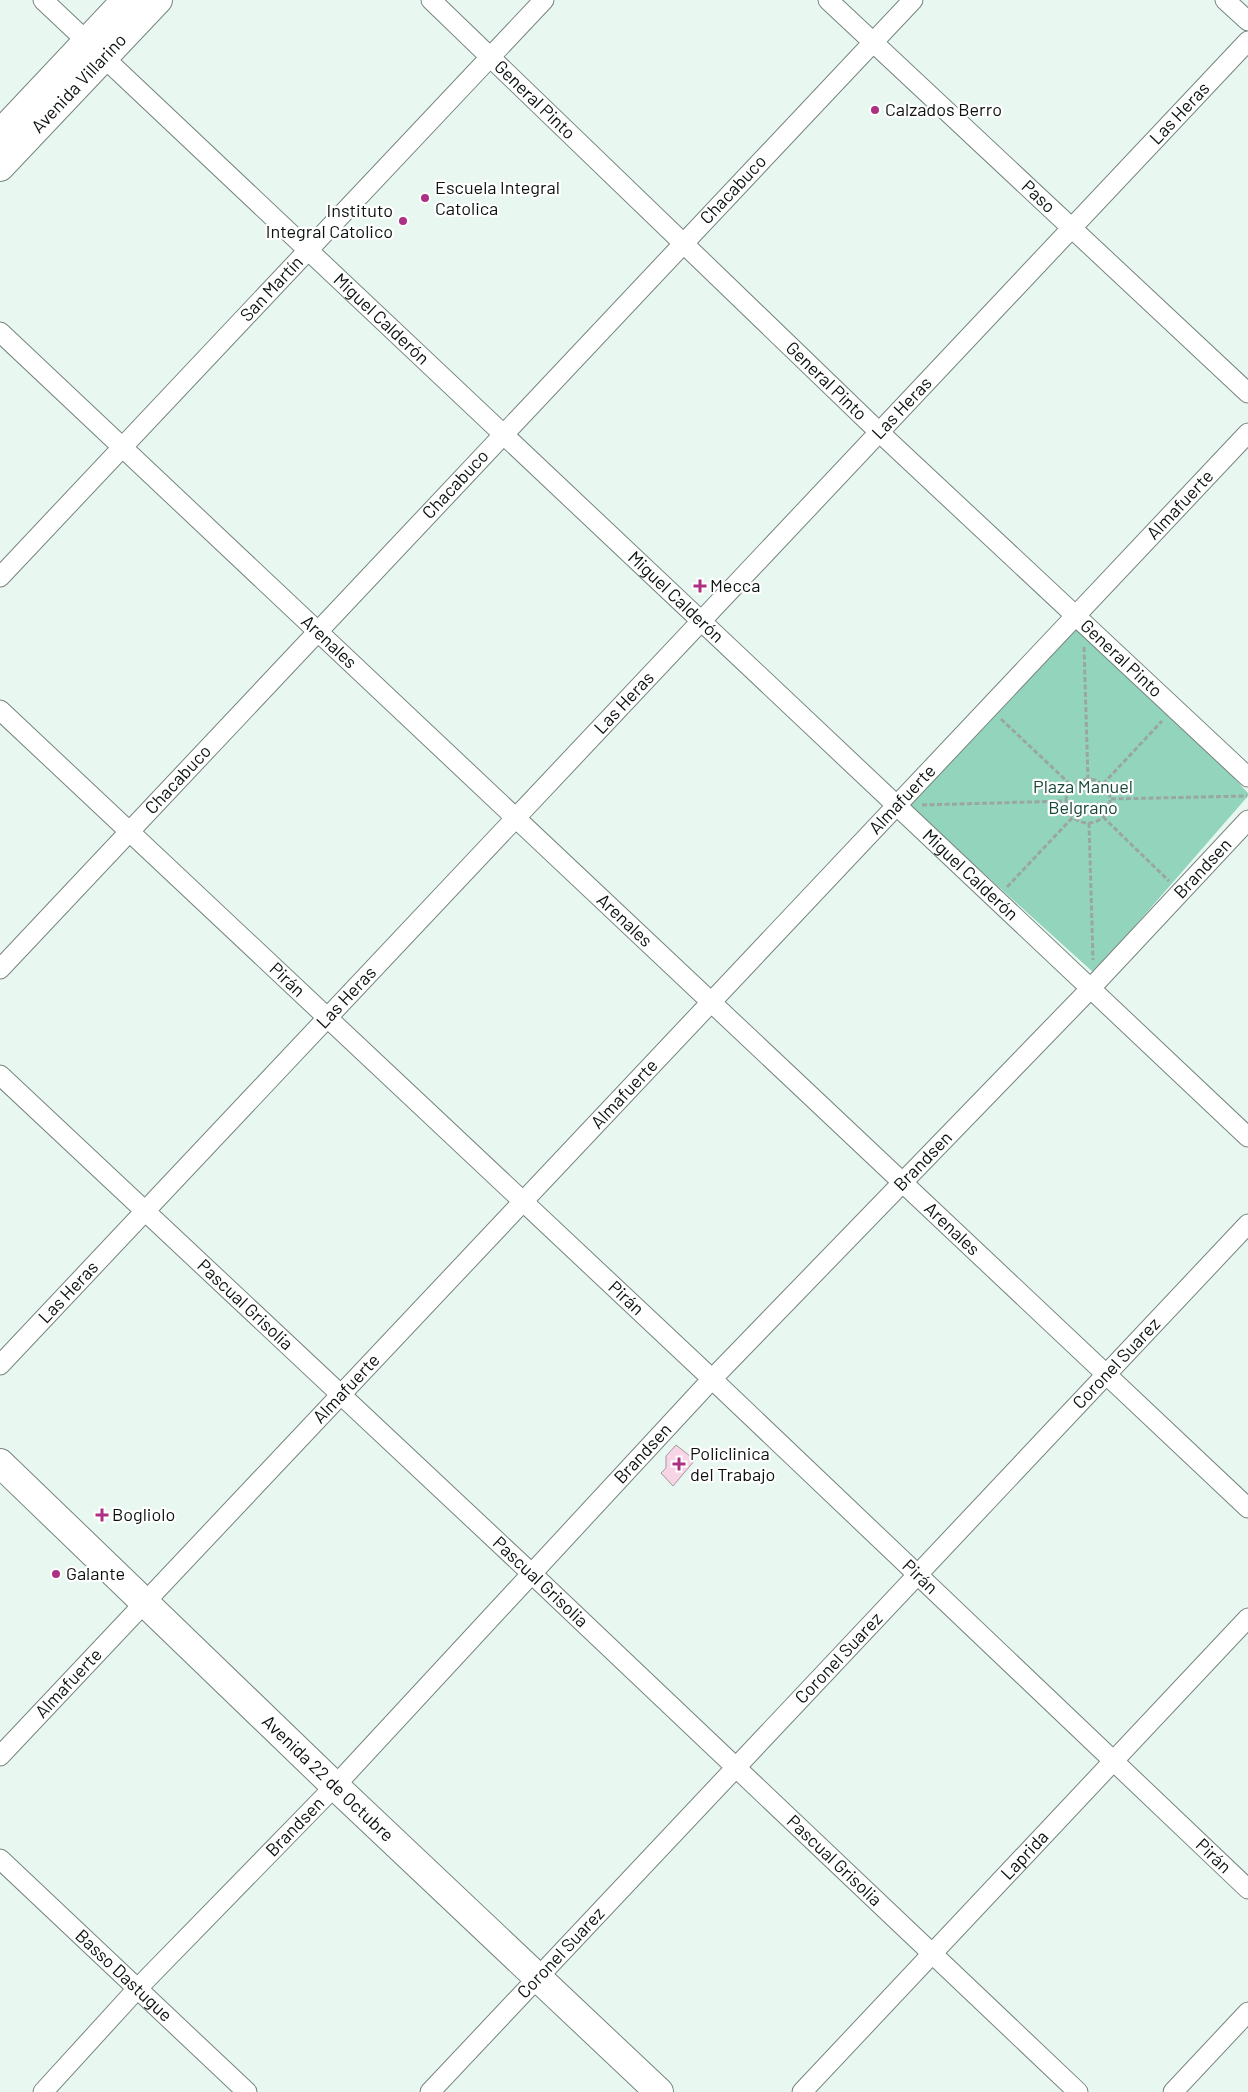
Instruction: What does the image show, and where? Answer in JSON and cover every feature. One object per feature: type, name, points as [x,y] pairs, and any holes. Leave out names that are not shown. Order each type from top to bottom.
[{"type":"main road","name":"Avenida Villarino","points":[[0,167],[95,49],[126,0]]},
{"type":"main road","name":"Avenida Villarino","points":[[0,134],[95,49],[158,0]]},
{"type":"main road","name":"Avenida 22 de Octubre","points":[[0,1463],[146,1601],[336,1786],[659,2092]]},
{"type":"street","name":"Miguel Calderón","points":[[43,0],[701,621],[904,805],[1091,988],[1248,1137]]},
{"type":"street","name":"General Pinto","points":[[431,0],[879,432],[1248,777]]},
{"type":"street","name":"San Martín","points":[[0,577],[544,0]]},
{"type":"street","name":"Paso","points":[[828,0],[1248,392]]},
{"type":"street","name":"Chacabuco","points":[[0,969],[319,631],[502,433],[913,0]]},
{"type":"street","points":[[1226,0],[1248,21]]},
{"type":"street","name":"Las Heras","points":[[0,1365],[1248,40]]},
{"type":"street","name":"Arenales","points":[[0,332],[1248,1508]]},
{"type":"street","name":"Almafuerte","points":[[0,1756],[711,1002],[904,805],[1076,616],[1248,433]]},
{"type":"street","name":"Pirán","points":[[0,710],[712,1380],[1248,1889]]},
{"type":"street","name":"Brandsen","points":[[43,2092],[137,1989],[336,1786],[531,1573],[712,1380],[1091,988],[1248,820]]},
{"type":"street","name":"Pascual Grisolia","points":[[0,1075],[340,1396],[531,1573],[734,1768],[1078,2092]]},
{"type":"street","name":"Coronel Suarez","points":[[430,2092],[1248,1224]]},
{"type":"street","name":"Laprida","points":[[802,2092],[1248,1618]]},
{"type":"street","name":"Basso Dastugue","points":[[0,1859],[247,2092]]},
{"type":"street","points":[[1173,2092],[1248,2012]]},
{"type":"path","points":[[1084,643],[1088,779]]},
{"type":"path","points":[[997,715],[1072,786]]},
{"type":"path","points":[[1103,784],[1167,716]]},
{"type":"path","points":[[1088,779],[1103,784],[1111,800],[1110,806],[1103,817],[1089,823],[1082,822],[1073,817],[1067,808],[1066,801],[1072,786],[1081,780],[1088,779]]},
{"type":"path","points":[[1111,800],[1248,796]]},
{"type":"path","points":[[904,805],[1066,801]]},
{"type":"path","points":[[1003,891],[1073,817]]},
{"type":"path","points":[[1103,817],[1170,882]]},
{"type":"path","points":[[1089,823],[1094,967]]},
{"type":"green space","name":"Plaza Manuel Belgrano","points":[[1083,618],[1248,793],[1248,796],[1094,973],[908,805]]},
{"type":"building","name":"Policlinica del Trabajo","points":[[676,1445],[695,1460],[673,1486],[661,1473],[666,1468],[666,1456]]},
{"type":"place","name":"Calzados Berro","points":[[875,110]]},
{"type":"place","name":"Escuela Integral Catolica","points":[[425,198]]},
{"type":"place","name":"Instituto Integral Catolico","points":[[403,221]]},
{"type":"place","name":"Mecca","points":[[700,586]]},
{"type":"place","name":"Policlinica del Trabajo","points":[[679,1464]]},
{"type":"place","name":"Bogliolo","points":[[102,1515]]},
{"type":"place","name":"Galante","points":[[56,1574]]}]
